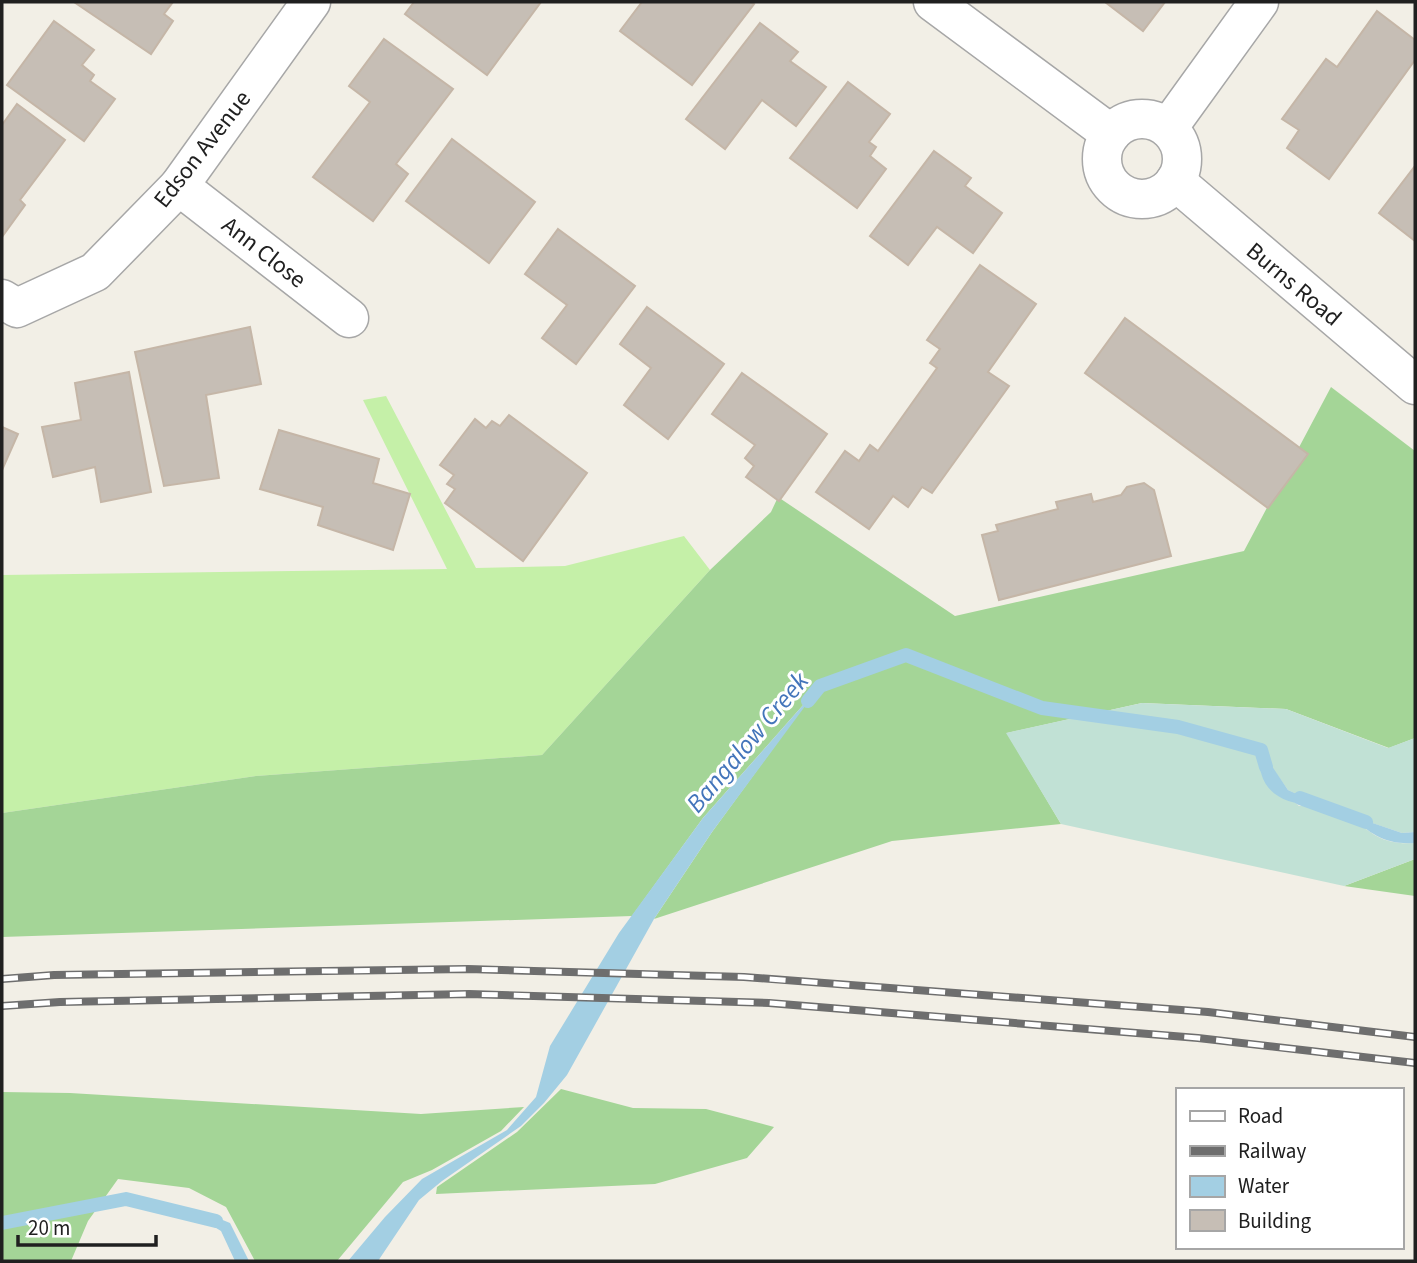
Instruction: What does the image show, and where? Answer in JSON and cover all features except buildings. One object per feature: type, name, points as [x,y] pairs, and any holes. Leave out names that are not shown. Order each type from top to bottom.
[{"type":"street","name":"Edson Avenue","points":[[2,299],[17,307],[95,272],[179,186],[311,2]]},
{"type":"street","points":[[933,2],[1111,134]]},
{"type":"street","points":[[1168,128],[1259,2]]},
{"type":"street","points":[[1143,119],[1168,128],[1181,150],[1182,162],[1179,175],[1168,190],[1152,198],[1134,198],[1118,191],[1106,177],[1102,159],[1111,134],[1129,121],[1143,119]]},
{"type":"street","name":"Burns Road","points":[[1175,181],[1415,385]]},
{"type":"street","name":"Ann Close","points":[[179,186],[349,318]]},
{"type":"green space","points":[[1331,387],[1415,451],[1415,738],[1389,748],[1286,709],[1142,703],[1007,733],[1061,824],[892,841],[654,919],[712,832],[812,695],[703,818],[632,916],[2,937],[2,813],[256,776],[542,755],[710,570],[771,512],[778,497],[955,616],[1244,551]]},
{"type":"green space","points":[[386,396],[476,568],[565,566],[684,536],[710,570],[542,755],[256,776],[2,813],[2,575],[447,569],[363,400]]},
{"type":"green space","points":[[1142,703],[1286,709],[1388,748],[1415,738],[1415,832],[1402,833],[1351,816],[1366,829],[1387,841],[1415,843],[1415,859],[1344,886],[1061,824],[1006,733]],"holes":[[[1261,752],[1288,790],[1316,804],[1299,806],[1261,773]]]},
{"type":"green space","points":[[1415,859],[1415,896],[1344,886]]},
{"type":"green space","points":[[561,1089],[633,1108],[706,1109],[774,1127],[747,1158],[655,1184],[436,1194],[437,1187],[517,1132]]},
{"type":"green space","points":[[2,1092],[70,1093],[421,1114],[524,1107],[501,1131],[432,1170],[403,1182],[337,1261],[255,1261],[226,1207],[189,1188],[118,1179],[88,1221],[71,1261],[2,1261]]},
{"type":"water","points":[[820,686],[712,832],[654,919],[567,1075],[521,1126],[419,1200],[378,1261],[348,1261],[422,1179],[507,1130],[536,1097],[550,1046],[619,933],[703,818]]},
{"type":"water","points":[[1261,750],[1288,790],[1318,804],[1300,804],[1276,795],[1261,773]]},
{"type":"water","points":[[1349,815],[1402,833],[1415,832],[1415,843],[1395,842],[1379,837]]},
{"type":"water","points":[[213,1216],[230,1223],[249,1261],[235,1261],[221,1231],[198,1217]]},
{"type":"waterway","name":"Bangalow Creek","points":[[808,701],[820,686],[906,655],[1042,708],[1178,727],[1261,750],[1266,767]]},
{"type":"waterway","name":"Bangalow Creek","points":[[1300,798],[1366,822]]},
{"type":"waterway","name":"Bangalow Creek","points":[[2,1223],[126,1199],[216,1221]]},
{"type":"railway","points":[[2,979],[54,975],[468,969],[744,977],[1208,1012],[1415,1037]]},
{"type":"railway","points":[[2,1006],[60,1002],[469,994],[769,1003],[1198,1038],[1415,1063]]}]
